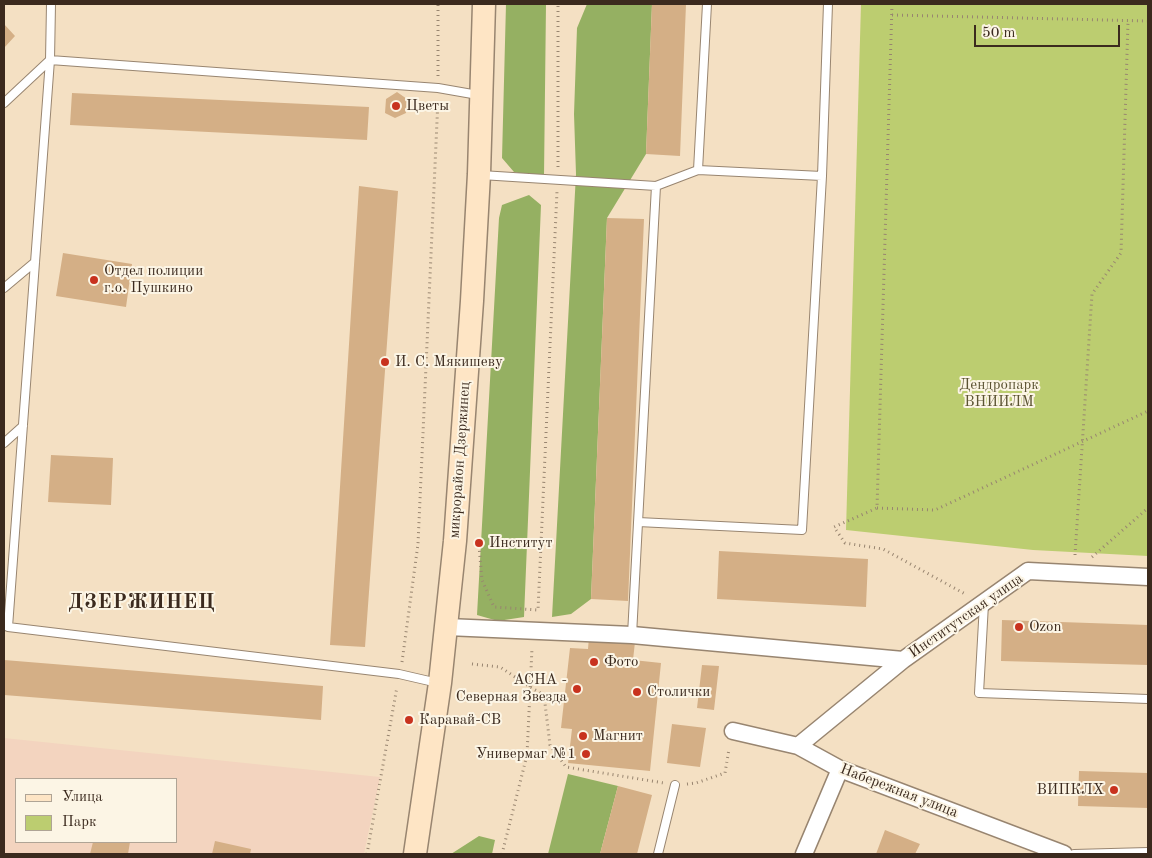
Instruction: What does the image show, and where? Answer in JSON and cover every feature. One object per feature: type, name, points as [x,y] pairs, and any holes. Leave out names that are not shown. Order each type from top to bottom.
[{"type":"main road","name":"микрорайон Дзержинец","points":[[415,854],[447,627],[471,310],[479,174],[484,4]]},
{"type":"street","name":"Институтская улица","points":[[798,746],[904,660],[1028,571],[1148,577]]},
{"type":"street","points":[[447,627],[632,635],[904,660]]},
{"type":"street","name":"Набережная улица","points":[[733,731],[798,746],[840,769],[1064,854]]},
{"type":"street","points":[[804,854],[840,769]]},
{"type":"lane","points":[[51,4],[50,60],[8,627],[399,674],[440,684]]},
{"type":"lane","points":[[698,170],[707,4]]},
{"type":"lane","points":[[638,522],[802,530],[822,176],[828,4]]},
{"type":"lane","points":[[4,103],[50,60],[438,88],[482,96]]},
{"type":"lane","points":[[479,174],[656,186],[698,170],[822,176]]},
{"type":"lane","points":[[632,635],[656,186]]},
{"type":"lane","points":[[4,288],[35,262]]},
{"type":"lane","points":[[4,443],[23,426]]},
{"type":"lane","points":[[984,604],[979,693],[1148,699]]},
{"type":"lane","points":[[658,854],[675,784]]},
{"type":"lane","points":[[1074,854],[1148,852]]},
{"type":"path","points":[[367,854],[399,674],[404,656],[418,544],[438,88],[438,4]]},
{"type":"path","points":[[479,546],[482,580],[494,607],[538,610],[558,180],[558,4]]},
{"type":"path","points":[[877,508],[892,4]]},
{"type":"path","points":[[892,15],[1148,21]]},
{"type":"path","points":[[1073,574],[1092,294],[1121,253],[1128,20]]},
{"type":"path","points":[[984,604],[883,549],[845,543],[834,527],[877,508],[935,510],[1148,411]]},
{"type":"path","points":[[1073,574],[1148,508]]},
{"type":"path","points":[[502,854],[527,755],[532,642]]},
{"type":"path","points":[[472,664],[500,667],[530,688],[544,695],[550,745],[566,767],[675,784],[696,783],[725,773],[733,731]]},
{"type":"shaded area","points":[[4,738],[380,777],[364,854],[4,854]]},
{"type":"green space","points":[[506,4],[546,4],[544,176],[537,177],[514,172],[502,158]]},
{"type":"green space","points":[[587,4],[652,4],[646,154],[607,218],[591,599],[571,614],[552,617],[576,174],[574,114],[577,28]]},
{"type":"green space","name":"Дендропарк ВНИИЛМ","points":[[861,4],[1148,4],[1148,556],[1033,550],[846,530]]},
{"type":"green space","points":[[529,195],[541,205],[524,617],[498,621],[477,615],[499,218],[502,205]]},
{"type":"green space","points":[[568,774],[618,786],[600,854],[548,854]]},
{"type":"green space","points":[[479,836],[495,840],[492,854],[451,854]]},
{"type":"building","points":[[652,4],[686,4],[680,156],[646,154]]},
{"type":"building","points":[[4,24],[15,36],[4,48]]},
{"type":"building","name":"Цветы","points":[[397,92],[407,99],[406,113],[395,118],[385,113],[386,99]]},
{"type":"building","points":[[72,93],[369,107],[367,140],[70,125]]},
{"type":"building","points":[[359,186],[398,191],[365,647],[330,645]]},
{"type":"building","points":[[607,218],[644,219],[628,601],[591,599]]},
{"type":"building","name":"Отдел полиции г.о. Пушкино","points":[[63,253],[132,264],[126,307],[56,296]]},
{"type":"building","points":[[51,455],[113,458],[111,505],[48,502]]},
{"type":"building","points":[[719,551],[868,559],[866,607],[717,599]]},
{"type":"building","points":[[1002,620],[1148,625],[1148,665],[1001,661]]},
{"type":"building","points":[[589,637],[635,642],[633,660],[661,663],[650,771],[568,763],[572,729],[561,728],[570,648],[588,649]]},
{"type":"building","points":[[4,660],[323,686],[321,720],[4,695]]},
{"type":"building","points":[[702,665],[719,666],[714,710],[697,708]]},
{"type":"building","points":[[672,724],[706,728],[700,767],[667,763]]},
{"type":"building","name":"ВИПКЛХ","points":[[1079,771],[1148,773],[1148,808],[1078,806]]},
{"type":"building","points":[[618,786],[652,795],[637,854],[600,854]]},
{"type":"building","points":[[885,830],[920,844],[915,854],[876,854]]},
{"type":"building","points":[[215,841],[251,849],[250,854],[212,854]]},
{"type":"building","points":[[93,843],[130,843],[128,854],[90,854]]},
{"type":"place","name":"Цветы","points":[[396,106]]},
{"type":"place","name":"Отдел полиции г.о. Пушкино","points":[[94,280]]},
{"type":"place","name":"И. С. Мякишеву","points":[[385,362]]},
{"type":"place","name":"Институт","points":[[479,543]]},
{"type":"place","name":"Ozon","points":[[1019,627]]},
{"type":"place","name":"Фото","points":[[594,662]]},
{"type":"place","name":"АСНА - Северная Звезда","points":[[577,689]]},
{"type":"place","name":"Столички","points":[[637,692]]},
{"type":"place","name":"Каравай-СВ","points":[[409,720]]},
{"type":"place","name":"Магнит","points":[[583,736]]},
{"type":"place","name":"Универмаг №1","points":[[586,754]]},
{"type":"place","name":"ВИПКЛХ","points":[[1114,790]]},
{"type":"district","name":"ДЗЕРЖИНЕЦ","points":[[142,603]]}]
